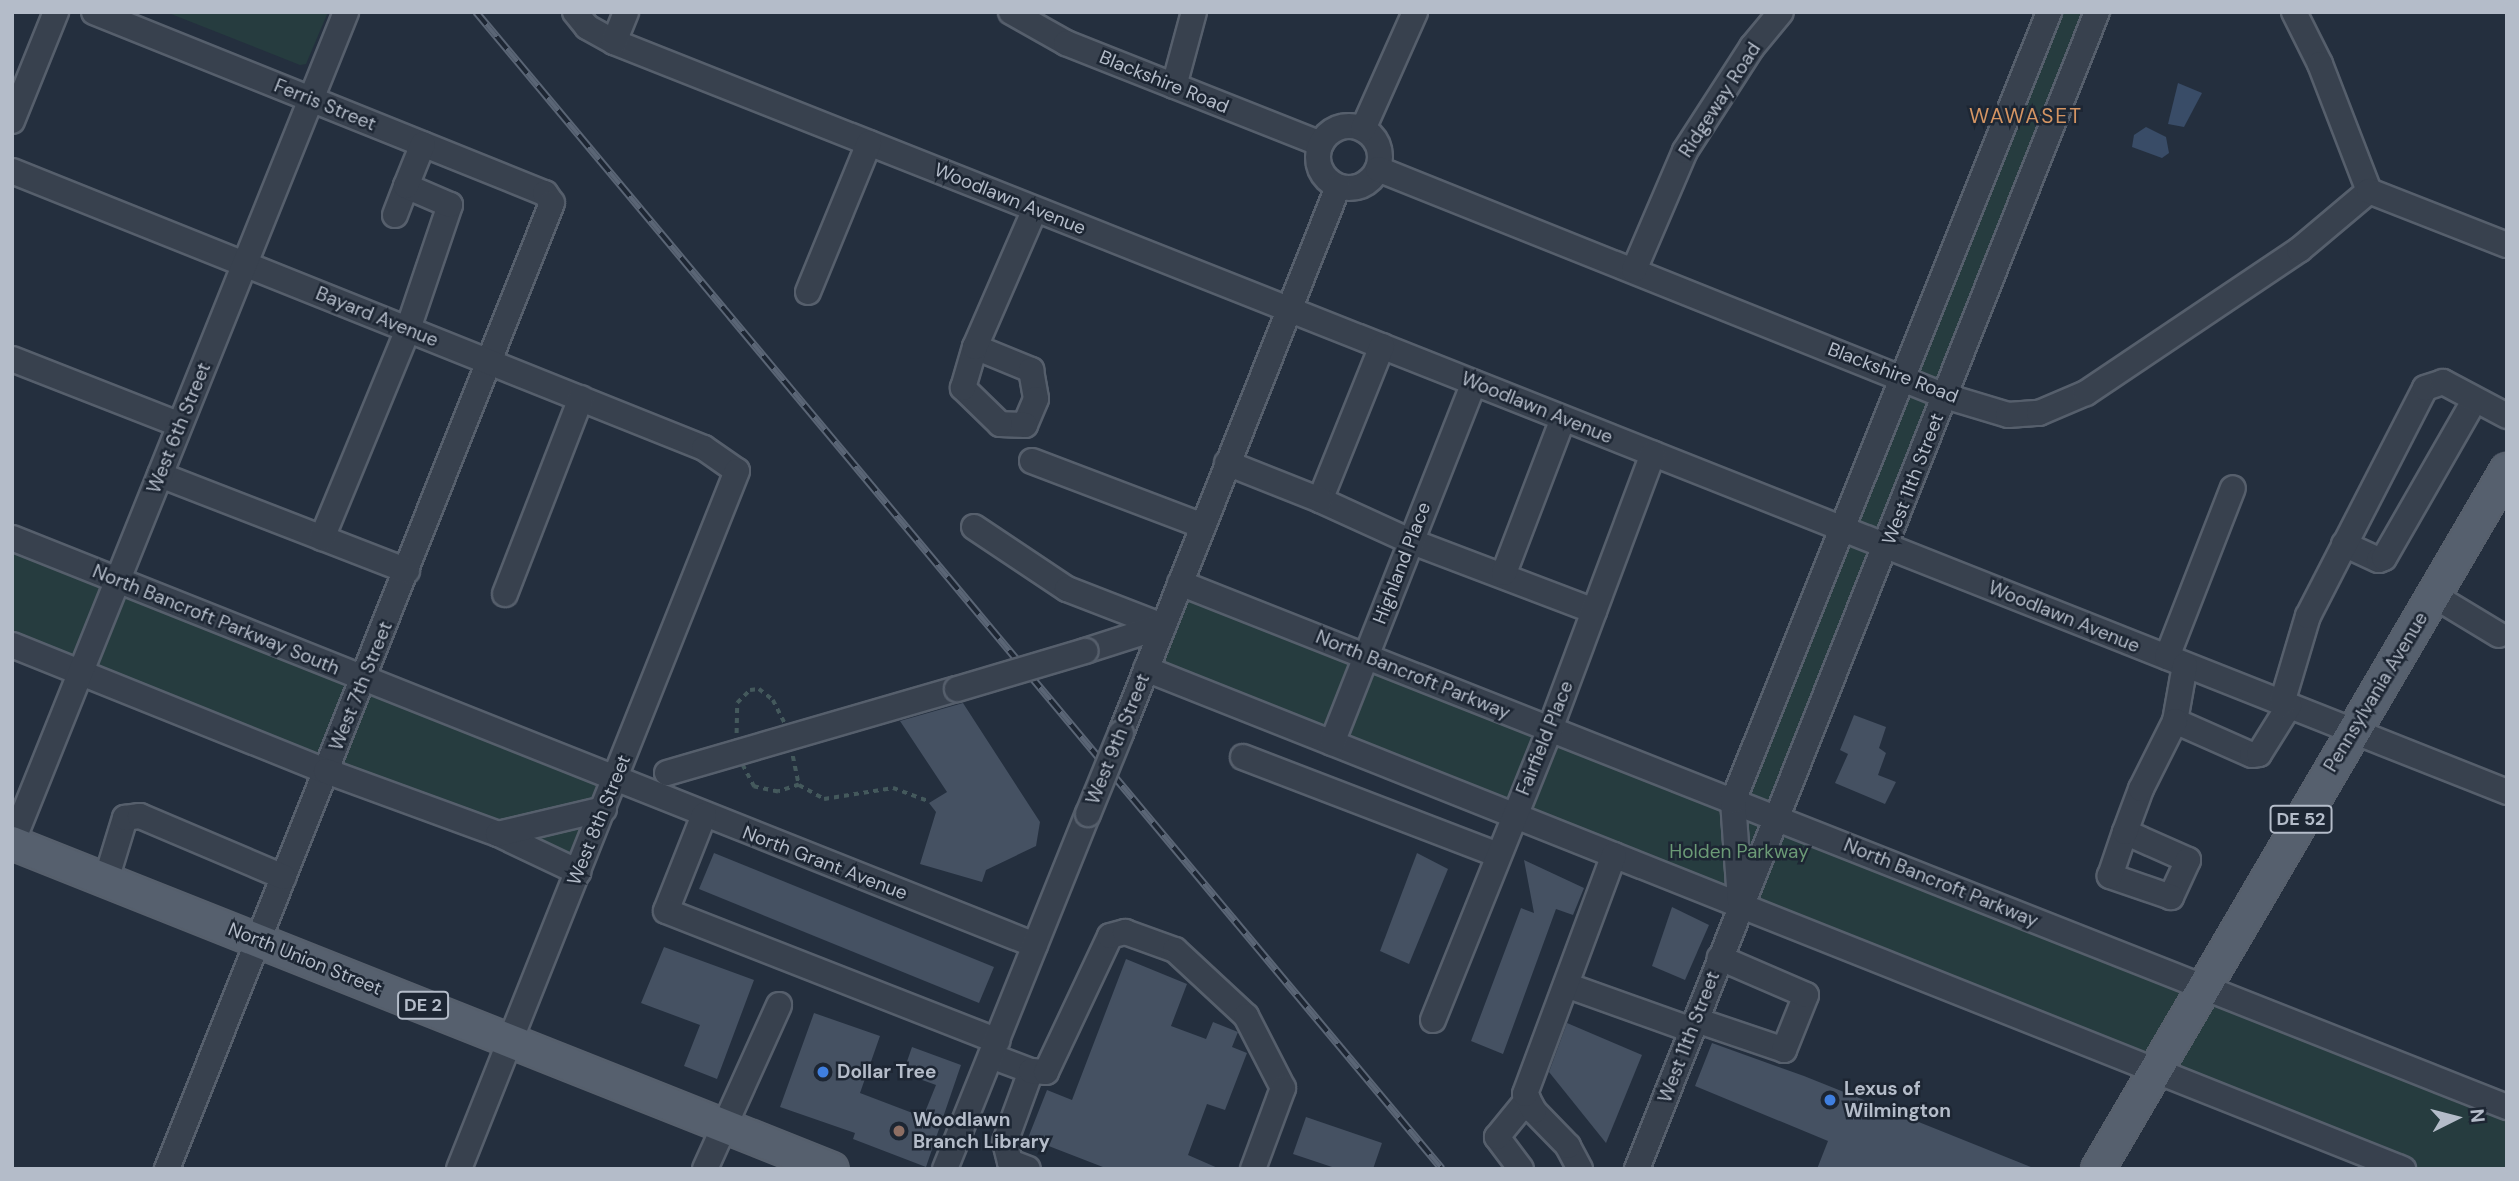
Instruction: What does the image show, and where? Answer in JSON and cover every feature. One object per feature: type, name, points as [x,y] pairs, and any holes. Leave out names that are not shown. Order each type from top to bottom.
[{"type":"main road","name":"Pennsylvania Avenue","points":[[2098,1169],[2157,1071],[2202,986],[2507,470]]},
{"type":"main road","name":"North Union Street","points":[[12,843],[511,1040],[723,1128],[832,1169]]},
{"type":"street","points":[[12,121],[56,12]]},
{"type":"street","name":"Ferris Street","points":[[94,12],[545,192],[552,202]]},
{"type":"street","name":"West 6th Street","points":[[12,843],[345,12]]},
{"type":"street","name":"Woodlawn Avenue","points":[[575,12],[587,27],[614,43],[1382,346],[1562,421],[1842,528],[2507,792]]},
{"type":"street","points":[[614,43],[626,12]]},
{"type":"street","name":"Blackshire Road","points":[[1011,12],[1066,43],[1321,145]]},
{"type":"street","points":[[1174,86],[1194,12]]},
{"type":"street","points":[[1363,129],[1415,12]]},
{"type":"street","name":"Ridgeway Road","points":[[1634,270],[1685,151],[1752,47],[1781,12]]},
{"type":"street","name":"West 11th Street","points":[[1740,906],[1733,801],[2049,12]]},
{"type":"street","name":"West 11th Street","points":[[1637,1169],[1740,906],[1778,819],[1887,547],[2097,12]]},
{"type":"street","points":[[2294,12],[2320,64],[2369,191],[2507,245]]},
{"type":"street","points":[[1341,127],[1363,129],[1378,144],[1378,169],[1361,186],[1338,187],[1320,168],[1321,145],[1341,127]]},
{"type":"street","points":[[808,292],[869,143]]},
{"type":"street","points":[[395,215],[423,144]]},
{"type":"street","name":"Blackshire Road","points":[[1378,169],[1945,396],[2008,415],[2039,413],[2086,393],[2299,250],[2369,191]]},
{"type":"street","name":"Bayard Avenue","points":[[12,171],[705,448],[737,471]]},
{"type":"street","points":[[322,538],[408,329],[450,205],[406,186]]},
{"type":"street","name":"West 9th Street","points":[[945,1169],[1338,187]]},
{"type":"street","name":"West 7th Street","points":[[167,1169],[491,362],[552,202]]},
{"type":"street","points":[[975,347],[1035,209]]},
{"type":"street","points":[[1320,500],[1382,346]]},
{"type":"street","points":[[12,359],[180,425]]},
{"type":"street","points":[[2175,721],[2259,754],[2286,704],[2294,650],[2344,544],[2425,388],[2436,381],[2443,382],[2474,401],[2507,416]]},
{"type":"street","name":"Highland Place","points":[[1332,743],[1474,383]]},
{"type":"street","points":[[505,594],[581,398]]},
{"type":"street","points":[[2344,544],[2384,558],[2474,401]]},
{"type":"street","points":[[1504,573],[1562,421]]},
{"type":"street","name":"Fairfield Place","points":[[1433,1020],[1550,729],[1653,454]]},
{"type":"street","points":[[1032,461],[1203,526]]},
{"type":"street","points":[[1227,463],[1320,500],[1410,541],[1504,573],[1594,611]]},
{"type":"street","name":"West 8th Street","points":[[459,1169],[737,471]]},
{"type":"street","points":[[160,475],[407,571]]},
{"type":"street","points":[[2125,832],[2175,721],[2176,661],[2234,488]]},
{"type":"street","points":[[974,527],[1067,589],[1163,626]]},
{"type":"street","name":"North Bancroft Parkway South","points":[[12,538],[615,780]]},
{"type":"street","name":"North Bancroft Parkway","points":[[1180,583],[2507,1107]]},
{"type":"street","points":[[2433,595],[2499,635]]},
{"type":"street","points":[[667,773],[1163,626]]},
{"type":"street","points":[[12,645],[326,771],[498,834],[579,872]]},
{"type":"street","points":[[1146,669],[2403,1169]]},
{"type":"street","points":[[1243,757],[1498,855]]},
{"type":"street","name":"North Grant Avenue","points":[[615,780],[1035,945]]},
{"type":"street","points":[[498,834],[604,809]]},
{"type":"street","points":[[704,815],[666,911],[994,1049],[1031,1071],[1046,1072],[1110,936],[1125,932],[1175,950],[1246,1016],[1283,1088],[1253,1169]]},
{"type":"street","points":[[106,880],[125,818],[141,816],[284,877]]},
{"type":"street","points":[[1580,1169],[1568,1146],[1525,1094],[1614,855]]},
{"type":"street","points":[[1566,985],[1778,1051],[1784,1049],[1806,995],[1802,990],[1720,958]]},
{"type":"street","points":[[705,1169],[779,1005]]},
{"type":"street","points":[[1027,1169],[1010,1162],[1005,1142],[1031,1071]]},
{"type":"street","points":[[1521,1169],[1497,1137],[1528,1099]]},
{"type":"path","points":[[799,785],[824,799],[893,788],[931,802]]},
{"type":"green space","points":[[166,12],[328,12],[306,64],[300,65]]},
{"type":"green space","name":"Holden Parkway","points":[[2049,12],[2097,12],[1779,819],[2507,1107],[2507,1169],[2403,1169],[1146,669],[1180,583],[1733,801]]},
{"type":"green space","points":[[12,538],[615,780],[578,872],[12,645]]},
{"type":"water","points":[[2178,83],[2202,93],[2184,127],[2168,124]]},
{"type":"water","points":[[2146,127],[2166,137],[2169,153],[2162,158],[2132,147],[2134,135]]},
{"type":"building","points":[[963,703],[1040,822],[1036,846],[986,870],[982,882],[920,864],[936,812],[929,803],[947,792],[900,721]]},
{"type":"building","points":[[1854,715],[1886,727],[1879,748],[1886,753],[1878,775],[1896,782],[1885,804],[1835,783],[1848,754],[1840,750]]},
{"type":"building","points":[[714,853],[994,967],[979,1003],[699,889]]},
{"type":"building","points":[[1417,853],[1448,869],[1409,964],[1380,951]]},
{"type":"building","points":[[1524,860],[1584,888],[1573,915],[1556,909],[1503,1054],[1471,1041],[1521,908],[1534,913]]},
{"type":"building","points":[[1672,907],[1709,925],[1685,980],[1652,966]]},
{"type":"building","points":[[664,947],[754,980],[717,1079],[684,1066],[700,1025],[641,1003]]},
{"type":"building","points":[[1126,959],[1187,984],[1171,1026],[1206,1039],[1213,1022],[1238,1032],[1232,1047],[1247,1053],[1225,1110],[1207,1104],[1188,1155],[1220,1169],[1108,1169],[1028,1138],[1047,1090],[1072,1100]]},
{"type":"building","points":[[814,1013],[880,1036],[860,1093],[923,1117],[936,1085],[903,1073],[912,1047],[961,1065],[926,1167],[853,1139],[855,1133],[780,1107]]},
{"type":"building","points":[[1567,1023],[1642,1055],[1606,1143],[1549,1072]]},
{"type":"building","name":"Lexus of Wilmington","points":[[1712,1043],[1804,1076],[2036,1169],[1817,1169],[1828,1141],[1695,1086]]},
{"type":"building","points":[[1306,1117],[1382,1143],[1373,1169],[1338,1169],[1293,1154]]},
{"type":"railway","points":[[476,12],[1442,1169]]},
{"type":"place","name":"Dollar Tree","points":[[823,1072]]},
{"type":"place","name":"Lexus of Wilmington","points":[[1830,1100]]},
{"type":"place","name":"Woodlawn Branch Library","points":[[899,1131]]},
{"type":"district","name":"WAWASET","points":[[2026,116]]}]
